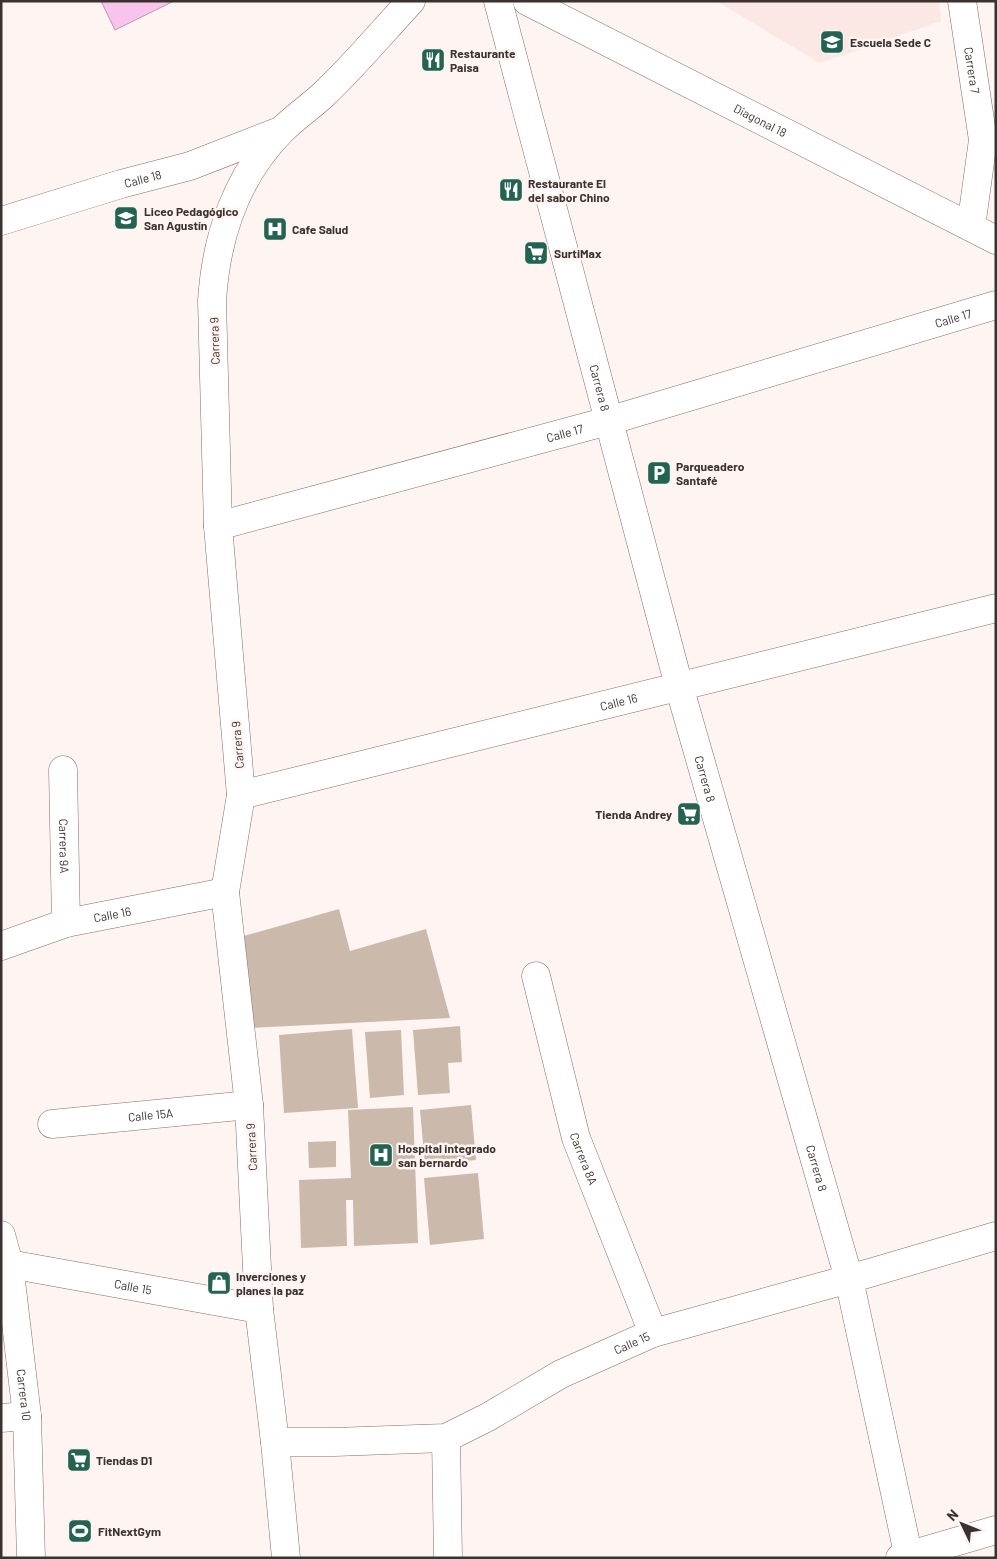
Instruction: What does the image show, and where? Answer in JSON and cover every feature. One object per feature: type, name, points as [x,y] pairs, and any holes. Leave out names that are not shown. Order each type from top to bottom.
[{"type":"main road","name":"Carrera 9","points":[[286,1558],[276,1442],[258,1309],[249,1105],[225,892],[241,795],[218,526],[212,302],[214,275],[226,222],[248,174],[281,131],[300,112],[322,96],[412,1]]},
{"type":"main road","name":"Carrera 8","points":[[498,1],[608,422],[680,686],[849,1279],[906,1557]]},
{"type":"main road","name":"Diagonal 18","points":[[527,1],[996,240]]},
{"type":"main road","name":"Carrera 7","points":[[962,1],[990,138],[971,226]]},
{"type":"main road","name":"Calle 18","points":[[1,221],[121,184],[190,166],[281,131]]},
{"type":"main road","name":"Calle 17","points":[[218,526],[608,422],[996,305]]},
{"type":"main road","name":"Calle 16","points":[[241,795],[996,608]]},
{"type":"main road","name":"Carrera 9A","points":[[64,770],[66,923]]},
{"type":"main road","name":"Calle 16","points":[[1,946],[66,923],[225,892]]},
{"type":"main road","name":"Carrera 8A","points":[[536,976],[576,1138],[653,1333]]},
{"type":"main road","name":"Calle 15A","points":[[52,1124],[249,1105]]},
{"type":"main road","name":"Carrera 10","points":[[1,1235],[9,1264],[14,1417],[30,1558]]},
{"type":"main road","name":"Calle 15","points":[[276,1442],[446,1438],[488,1417],[561,1374],[653,1333],[996,1236]]},
{"type":"main road","name":"Calle 15","points":[[9,1264],[258,1309]]},
{"type":"main road","points":[[446,1438],[448,1558]]},
{"type":"main road","points":[[906,1557],[996,1530]]},
{"type":"shaded area","points":[[101,1],[174,1],[115,30]]},
{"type":"shaded area","name":"Escuela Sede C","points":[[716,1],[939,1],[941,21],[820,63]]},
{"type":"building","points":[[339,909],[350,951],[426,929],[450,1018],[250,1028],[244,936]]},
{"type":"building","points":[[460,1026],[462,1062],[448,1063],[450,1093],[418,1095],[413,1030]]},
{"type":"building","points":[[352,1029],[358,1108],[284,1113],[279,1035]]},
{"type":"building","points":[[401,1030],[404,1095],[370,1098],[365,1032]]},
{"type":"building","points":[[471,1105],[476,1160],[425,1165],[420,1110]]},
{"type":"building","points":[[413,1107],[418,1243],[354,1246],[353,1200],[346,1200],[347,1246],[301,1248],[299,1180],[351,1178],[348,1110]]},
{"type":"building","points":[[336,1141],[336,1167],[309,1168],[308,1142]]},
{"type":"building","points":[[478,1173],[484,1239],[430,1245],[424,1178]]},
{"type":"place","name":"Escuela Sede C","points":[[832,42]]},
{"type":"place","name":"Restaurante Paisa","points":[[433,60]]},
{"type":"place","name":"Restaurante El del sabor Chino","points":[[511,190]]},
{"type":"place","name":"Liceo Pedagógico San Agustín","points":[[126,218]]},
{"type":"place","name":"Cafe Salud","points":[[275,229]]},
{"type":"place","name":"SurtiMax","points":[[536,253]]},
{"type":"place","name":"Parqueadero Santafé","points":[[659,473]]},
{"type":"place","name":"Tienda Andrey","points":[[689,814]]},
{"type":"place","name":"Hospital integrado san bernardo","points":[[381,1155]]},
{"type":"place","name":"Inverciones y planes la paz","points":[[219,1283]]},
{"type":"place","name":"Tiendas D1","points":[[79,1460]]},
{"type":"place","name":"FitNextGym","points":[[80,1531]]}]
